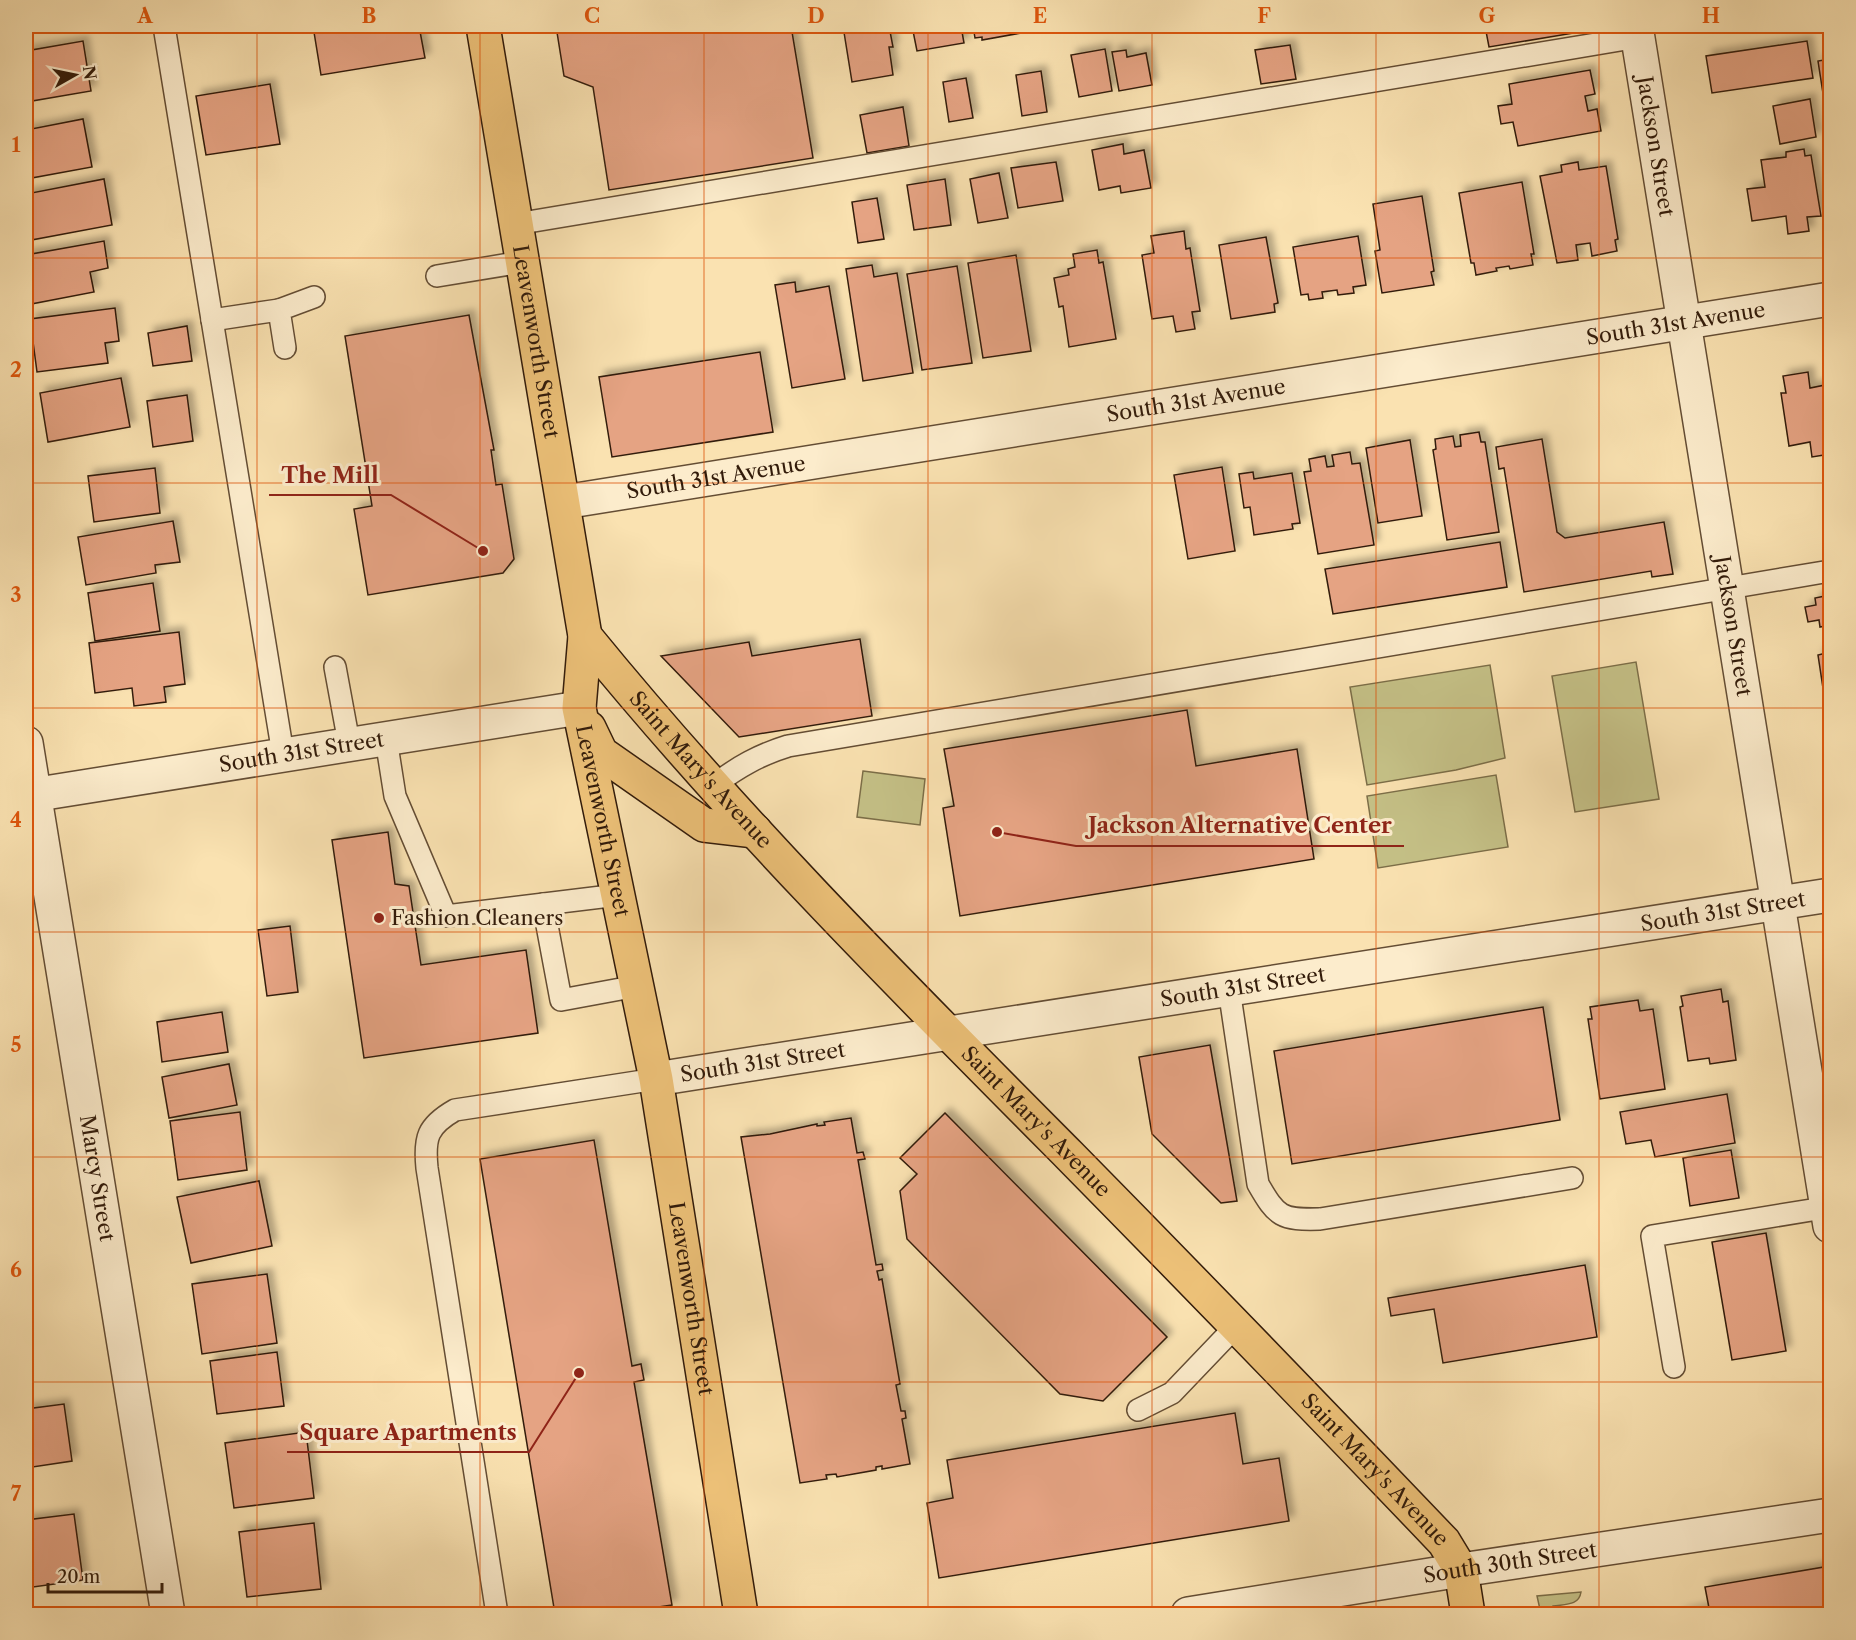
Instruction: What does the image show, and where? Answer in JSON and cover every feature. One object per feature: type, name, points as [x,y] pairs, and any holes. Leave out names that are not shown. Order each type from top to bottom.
[{"type":"main road","name":"Leavenworth Street","points":[[483,26],[585,636],[579,708],[656,1078],[741,1614]]},
{"type":"main road","name":"Saint Mary's Avenue","points":[[585,636],[670,739],[755,831],[947,1032],[1237,1325],[1444,1542],[1461,1570],[1468,1614]]},
{"type":"main road","points":[[579,708],[602,753],[704,825],[755,831]]},
{"type":"street","name":"Jackson Street","points":[[1637,31],[1829,1213]]},
{"type":"street","name":"South 31st Avenue","points":[[564,502],[1830,300]]},
{"type":"street","name":"South 31st Street","points":[[30,796],[349,743],[579,708]]},
{"type":"street","name":"Marcy Street","points":[[26,743],[30,796],[168,1614]]},
{"type":"street","name":"South 31st Street","points":[[656,1078],[1830,895]]},
{"type":"street","name":"South 30th Street","points":[[1188,1614],[1461,1570],[1830,1515]]},
{"type":"lane","points":[[164,26],[283,754]]},
{"type":"lane","points":[[516,224],[1637,31]]},
{"type":"lane","points":[[437,276],[522,262]]},
{"type":"lane","points":[[213,320],[279,310],[314,297]]},
{"type":"lane","points":[[279,310],[285,348]]},
{"type":"lane","points":[[714,785],[760,755],[788,746],[1830,571]]},
{"type":"lane","points":[[335,667],[349,743]]},
{"type":"lane","points":[[386,739],[395,796],[446,916],[618,895]]},
{"type":"lane","points":[[543,904],[561,1000],[637,986]]},
{"type":"lane","points":[[1229,989],[1258,1184],[1273,1210],[1295,1220],[1320,1219],[1572,1178]]},
{"type":"lane","points":[[497,1614],[427,1168],[425,1148],[430,1130],[440,1119],[455,1110],[656,1078]]},
{"type":"lane","points":[[1674,1367],[1652,1236],[1829,1213]]},
{"type":"lane","points":[[1138,1410],[1172,1393],[1237,1325]]},
{"type":"shaded area","points":[[1636,662],[1659,799],[1575,812],[1552,676]]},
{"type":"shaded area","points":[[1490,665],[1505,758],[1456,770],[1367,785],[1350,687]]},
{"type":"shaded area","points":[[863,771],[925,779],[920,825],[857,817]]},
{"type":"shaded area","points":[[1496,775],[1508,847],[1378,868],[1367,796]]},
{"type":"shaded area","points":[[1581,1592],[1580,1597],[1574,1602],[1553,1606],[1554,1614],[1541,1614],[1537,1596]]},
{"type":"building","points":[[313,26],[419,26],[425,58],[321,75]]},
{"type":"building","points":[[556,26],[791,26],[813,158],[609,190],[593,87],[564,76]]},
{"type":"building","points":[[843,26],[889,26],[893,47],[889,47],[893,75],[852,82]]},
{"type":"building","points":[[912,26],[961,26],[964,43],[917,51]]},
{"type":"building","points":[[973,26],[1032,26],[1032,31],[982,40],[982,37],[975,38]]},
{"type":"building","points":[[1485,26],[1572,26],[1574,33],[1489,47]]},
{"type":"building","points":[[83,41],[91,91],[26,102],[26,51]]},
{"type":"building","points":[[1807,41],[1813,78],[1712,93],[1706,56]]},
{"type":"building","points":[[1290,45],[1296,79],[1261,84],[1255,50]]},
{"type":"building","points":[[1105,49],[1112,91],[1079,97],[1071,55]]},
{"type":"building","points":[[1126,50],[1127,57],[1146,53],[1152,85],[1119,91],[1112,52]]},
{"type":"building","points":[[1830,59],[1830,99],[1824,100],[1818,61]]},
{"type":"building","points":[[1590,70],[1595,94],[1585,96],[1588,111],[1597,109],[1601,131],[1518,146],[1513,122],[1501,124],[1498,106],[1512,104],[1509,84]]},
{"type":"building","points":[[1041,71],[1047,112],[1022,116],[1016,75]]},
{"type":"building","points":[[966,78],[973,118],[949,122],[943,82]]},
{"type":"building","points":[[270,84],[280,144],[206,155],[196,96]]},
{"type":"building","points":[[1810,99],[1816,137],[1780,144],[1773,106]]},
{"type":"building","points":[[903,107],[909,146],[867,153],[860,115]]},
{"type":"building","points":[[83,119],[92,167],[26,179],[26,130]]},
{"type":"building","points":[[1123,144],[1124,154],[1144,150],[1151,188],[1121,193],[1120,186],[1099,190],[1092,150]]},
{"type":"building","points":[[1804,149],[1805,156],[1811,155],[1821,216],[1807,217],[1809,231],[1788,234],[1786,216],[1752,221],[1747,189],[1765,187],[1761,160],[1786,157],[1786,152]]},
{"type":"building","points":[[1056,162],[1063,201],[1018,208],[1011,168]]},
{"type":"building","points":[[1578,162],[1579,170],[1606,166],[1618,239],[1615,240],[1617,251],[1592,256],[1590,243],[1576,245],[1578,260],[1557,263],[1540,176],[1562,172],[1561,165]]},
{"type":"building","points":[[999,173],[1008,218],[978,223],[970,179]]},
{"type":"building","points":[[104,179],[112,225],[26,241],[26,194]]},
{"type":"building","points":[[945,179],[951,225],[914,230],[907,185]]},
{"type":"building","points":[[1522,182],[1534,254],[1531,254],[1533,265],[1510,269],[1509,266],[1496,268],[1497,271],[1476,275],[1474,263],[1471,263],[1459,193]]},
{"type":"building","points":[[1422,196],[1434,271],[1431,272],[1434,285],[1382,293],[1375,251],[1380,250],[1373,204]]},
{"type":"building","points":[[877,198],[884,239],[858,243],[852,202]]},
{"type":"building","points":[[1184,231],[1186,249],[1190,248],[1200,311],[1192,312],[1195,329],[1176,332],[1173,316],[1152,319],[1142,255],[1154,253],[1151,236]]},
{"type":"building","points":[[1358,236],[1366,285],[1353,287],[1354,293],[1338,295],[1337,290],[1322,292],[1323,298],[1309,300],[1308,294],[1301,295],[1293,247]]},
{"type":"building","points":[[1266,237],[1278,303],[1274,304],[1275,312],[1231,319],[1219,245]]},
{"type":"building","points":[[104,241],[108,268],[90,272],[94,292],[26,305],[26,255]]},
{"type":"building","points":[[1097,250],[1099,263],[1103,262],[1116,339],[1069,347],[1063,306],[1059,307],[1054,278],[1069,275],[1068,269],[1075,267],[1073,254]]},
{"type":"building","points":[[1016,255],[1031,351],[983,358],[968,263]]},
{"type":"building","points":[[872,265],[874,277],[897,273],[913,373],[863,381],[846,269]]},
{"type":"building","points":[[957,266],[972,363],[922,370],[907,274]]},
{"type":"building","points":[[795,282],[796,292],[829,286],[845,379],[792,388],[775,285]]},
{"type":"building","points":[[115,308],[119,341],[105,343],[108,363],[37,372],[30,319]]},
{"type":"building","points":[[469,315],[494,450],[491,450],[496,485],[502,484],[514,559],[503,573],[368,595],[354,509],[372,506],[345,336]]},
{"type":"building","points":[[187,326],[192,361],[153,366],[148,333]]},
{"type":"building","points":[[760,352],[773,432],[612,457],[599,377]]},
{"type":"building","points":[[1808,372],[1810,388],[1830,384],[1830,454],[1812,457],[1810,442],[1789,446],[1781,393],[1786,393],[1783,376]]},
{"type":"building","points":[[121,378],[130,427],[48,442],[40,393]]},
{"type":"building","points":[[187,395],[193,441],[153,447],[147,401]]},
{"type":"building","points":[[1479,432],[1481,442],[1485,442],[1499,532],[1447,540],[1433,450],[1436,449],[1435,439],[1453,436],[1455,447],[1461,446],[1460,435]]},
{"type":"building","points":[[1542,439],[1557,532],[1565,538],[1664,522],[1673,574],[1652,577],[1651,571],[1524,592],[1504,468],[1499,469],[1496,447]]},
{"type":"building","points":[[1410,440],[1422,516],[1378,523],[1366,448]]},
{"type":"building","points":[[1350,452],[1352,464],[1360,463],[1374,545],[1318,554],[1304,472],[1311,471],[1309,459],[1325,456],[1327,467],[1334,466],[1332,455]]},
{"type":"building","points":[[1222,467],[1235,551],[1188,559],[1174,475]]},
{"type":"building","points":[[155,468],[160,513],[94,522],[88,476]]},
{"type":"building","points":[[1253,472],[1254,479],[1292,473],[1300,523],[1292,524],[1293,529],[1254,535],[1250,507],[1244,508],[1239,474]]},
{"type":"building","points":[[173,521],[180,562],[155,565],[156,573],[86,585],[78,537]]},
{"type":"building","points":[[1500,542],[1507,587],[1333,614],[1325,569]]},
{"type":"building","points":[[153,583],[160,631],[95,641],[88,593]]},
{"type":"building","points":[[1830,595],[1830,625],[1820,627],[1819,620],[1808,622],[1805,607],[1816,605],[1815,598]]},
{"type":"building","points":[[179,632],[185,684],[164,687],[166,702],[134,706],[132,688],[95,693],[89,643]]},
{"type":"building","points":[[860,639],[872,716],[739,737],[661,656],[749,642],[752,656]]},
{"type":"building","points":[[1830,652],[1830,707],[1826,708],[1818,655]]},
{"type":"building","points":[[1187,710],[1196,766],[1297,749],[1314,859],[960,916],[943,808],[954,806],[944,749]]},
{"type":"building","name":"Fashion Cleaners","points":[[388,832],[395,884],[409,886],[421,965],[526,950],[538,1033],[364,1058],[332,840]]},
{"type":"building","points":[[290,926],[298,992],[267,996],[258,930]]},
{"type":"building","points":[[1721,989],[1723,1002],[1728,1001],[1736,1060],[1710,1064],[1709,1058],[1688,1061],[1680,1007],[1683,1006],[1681,996]]},
{"type":"building","points":[[1638,1000],[1640,1011],[1653,1009],[1665,1089],[1600,1099],[1588,1019],[1592,1019],[1590,1007]]},
{"type":"building","points":[[1543,1007],[1560,1120],[1292,1164],[1274,1051]]},
{"type":"building","points":[[222,1012],[228,1052],[162,1062],[157,1022]]},
{"type":"building","points":[[1210,1045],[1237,1201],[1221,1203],[1152,1134],[1139,1057]]},
{"type":"building","points":[[229,1064],[237,1105],[169,1118],[162,1077]]},
{"type":"building","points":[[1727,1094],[1735,1143],[1655,1157],[1651,1140],[1626,1144],[1620,1112]]},
{"type":"building","points":[[240,1112],[247,1170],[178,1180],[170,1121]]},
{"type":"building","points":[[945,1113],[1167,1337],[1103,1401],[1060,1394],[907,1239],[900,1191],[917,1174],[900,1158]]},
{"type":"building","points":[[851,1118],[857,1153],[863,1152],[865,1159],[858,1160],[876,1265],[882,1264],[883,1270],[877,1271],[879,1280],[882,1279],[900,1384],[896,1385],[901,1411],[905,1411],[906,1418],[902,1419],[910,1464],[882,1469],[882,1466],[876,1467],[876,1470],[837,1477],[836,1474],[826,1475],[827,1479],[800,1483],[741,1137],[770,1134],[817,1124],[817,1126],[825,1125],[824,1122]]},
{"type":"building","points":[[594,1140],[632,1366],[641,1364],[644,1380],[634,1382],[672,1605],[611,1614],[555,1614],[480,1159]]},
{"type":"building","points":[[1731,1150],[1739,1198],[1690,1206],[1683,1158]]},
{"type":"building","points":[[259,1181],[272,1246],[191,1263],[177,1197]]},
{"type":"building","points":[[1766,1233],[1786,1351],[1732,1360],[1712,1242]]},
{"type":"building","points":[[1585,1265],[1597,1337],[1443,1363],[1434,1309],[1391,1316],[1388,1298]]},
{"type":"building","points":[[267,1274],[277,1343],[202,1354],[192,1284]]},
{"type":"building","points":[[277,1352],[284,1406],[217,1414],[210,1361]]},
{"type":"building","points":[[64,1404],[72,1461],[26,1468],[26,1409]]},
{"type":"building","points":[[1235,1413],[1243,1464],[1279,1458],[1289,1521],[939,1578],[927,1503],[953,1498],[947,1460]]},
{"type":"building","points":[[306,1432],[314,1498],[234,1508],[225,1443]]},
{"type":"building","points":[[74,1514],[83,1580],[26,1588],[26,1520]]},
{"type":"building","points":[[314,1523],[321,1589],[247,1597],[239,1532]]},
{"type":"building","points":[[1830,1566],[1830,1610],[1824,1611],[1824,1614],[1678,1614],[1709,1608],[1705,1587]]},
{"type":"place","name":"The Mill","points":[[483,551]]},
{"type":"place","name":"Jackson Alternative Center","points":[[997,832]]},
{"type":"place","name":"Fashion Cleaners","points":[[379,918]]},
{"type":"place","name":"Square Apartments","points":[[579,1373]]}]
